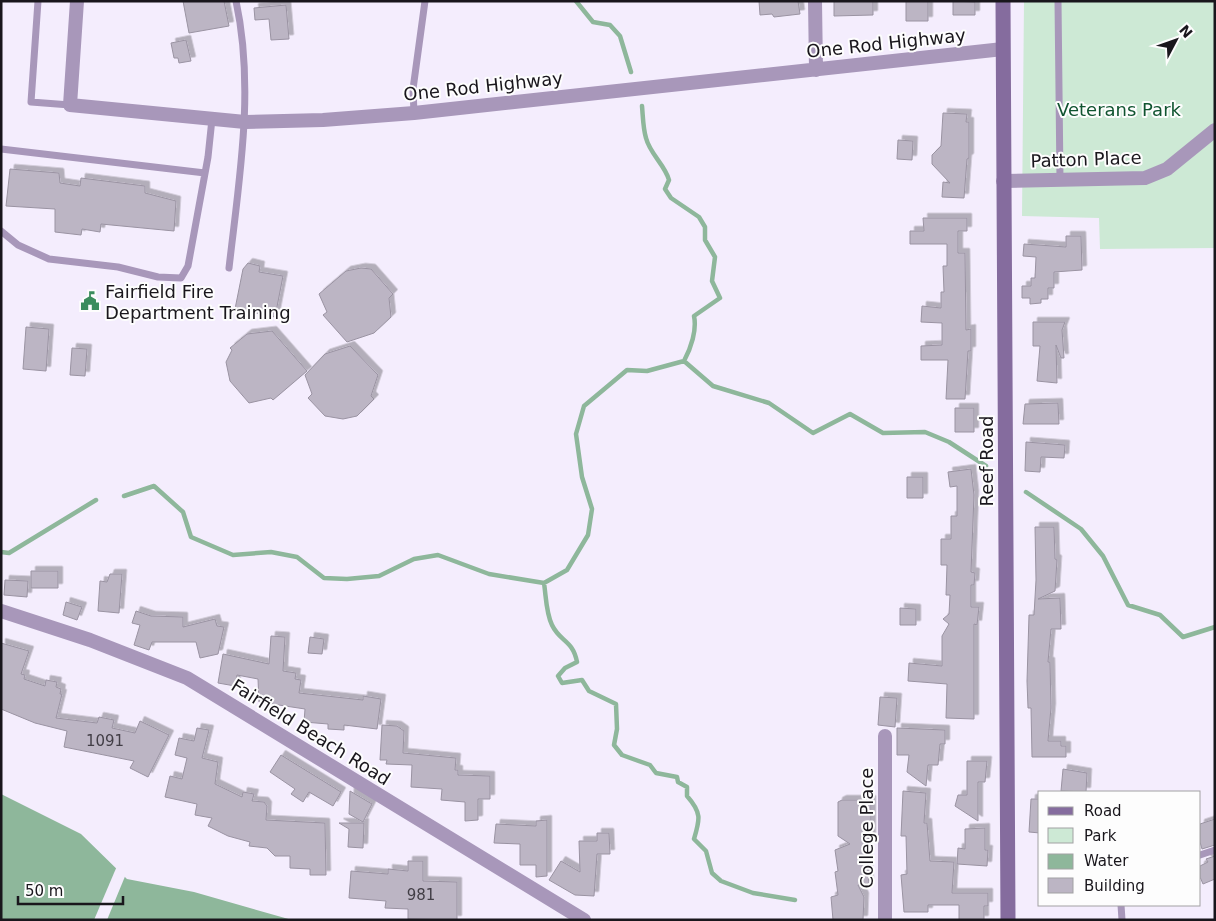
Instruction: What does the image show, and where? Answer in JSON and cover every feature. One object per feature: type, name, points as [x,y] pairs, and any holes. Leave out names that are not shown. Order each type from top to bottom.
[{"type":"street","points":[[70,105],[77,1]]},
{"type":"street","points":[[815,1],[816,70]]},
{"type":"street","name":"Reef Road","points":[[1003,1],[1008,920]]},
{"type":"street","name":"One Rod Highway","points":[[70,105],[245,122],[323,120],[414,113],[1003,49]]},
{"type":"street","name":"Patton Place","points":[[1003,181],[1145,178],[1167,169],[1215,130]]},
{"type":"street","name":"Fairfield Beach Road","points":[[1,611],[90,640],[187,678],[584,920]]},
{"type":"street","name":"College Place","points":[[885,736],[885,920]]},
{"type":"lane","points":[[38,1],[31,102],[70,105]]},
{"type":"lane","points":[[229,268],[245,122],[241,24],[236,1]]},
{"type":"lane","points":[[414,113],[414,81],[425,1]]},
{"type":"lane","points":[[1058,1],[1060,180]]},
{"type":"lane","points":[[1,231],[18,244],[49,259],[118,267],[158,277],[180,278],[188,266],[205,173],[212,119]]},
{"type":"lane","points":[[1,149],[205,173]]},
{"type":"lane","points":[[1201,855],[1215,850]]},
{"type":"lane","points":[[1121,906],[1122,920]]},
{"type":"green space","name":"Veterans Park","points":[[1024,1],[1215,1],[1215,248],[1100,249],[1099,218],[1022,216]]},
{"type":"water","points":[[1,794],[81,834],[127,879],[194,892],[292,920],[1,920]]},
{"type":"pier","points":[[117,866],[126,874],[107,920],[94,920]]},
{"type":"building","points":[[183,1],[224,1],[229,26],[189,33]]},
{"type":"building","points":[[759,1],[798,1],[800,14],[774,17],[772,14],[760,15]]},
{"type":"building","points":[[834,1],[873,1],[873,15],[834,16]]},
{"type":"building","points":[[906,1],[928,1],[928,21],[906,21]]},
{"type":"building","points":[[953,1],[975,2],[975,15],[953,15]]},
{"type":"building","points":[[286,5],[289,39],[271,40],[269,19],[255,20],[254,8]]},
{"type":"building","points":[[186,40],[191,61],[179,63],[178,58],[174,58],[171,43]]},
{"type":"building","points":[[943,113],[967,114],[966,122],[969,122],[969,158],[967,159],[964,198],[942,197],[943,182],[950,183],[932,164],[932,155],[941,146]]},
{"type":"building","points":[[898,140],[913,141],[912,160],[897,159]]},
{"type":"building","points":[[10,169],[59,173],[60,183],[80,186],[81,178],[145,186],[145,193],[176,201],[174,231],[101,224],[100,232],[82,229],[81,235],[55,232],[55,209],[6,206]]},
{"type":"building","points":[[923,218],[967,218],[967,231],[958,231],[958,253],[965,253],[966,330],[971,329],[971,351],[968,351],[965,399],[946,399],[948,360],[921,360],[921,346],[942,345],[942,323],[921,322],[922,306],[941,308],[941,292],[944,292],[943,266],[947,266],[947,244],[910,244],[910,231],[924,231]]},
{"type":"building","points":[[1066,236],[1081,236],[1082,270],[1054,272],[1054,288],[1048,288],[1048,299],[1041,299],[1041,303],[1030,304],[1030,298],[1022,298],[1022,286],[1031,286],[1031,278],[1035,278],[1036,257],[1023,256],[1024,244],[1066,247]]},
{"type":"building","points":[[248,263],[260,266],[259,272],[283,276],[275,317],[235,309],[243,269]]},
{"type":"building","points":[[361,268],[371,269],[393,294],[389,298],[391,317],[374,333],[347,342],[323,315],[327,312],[319,294],[346,271]]},
{"type":"building","points":[[1033,322],[1065,322],[1062,330],[1064,358],[1061,358],[1056,345],[1057,383],[1037,381],[1040,346],[1033,346]]},
{"type":"building","points":[[26,327],[49,329],[46,371],[23,369]]},
{"type":"building","points":[[272,331],[307,371],[273,400],[271,398],[249,403],[230,381],[226,362],[232,350],[230,348],[247,334]]},
{"type":"building","points":[[350,346],[378,375],[371,396],[374,399],[357,416],[343,419],[325,416],[308,398],[312,394],[305,375],[325,354]]},
{"type":"building","points":[[72,348],[87,349],[85,376],[70,375]]},
{"type":"building","points":[[1058,403],[1059,424],[1023,424],[1025,404]]},
{"type":"building","points":[[955,408],[974,408],[974,432],[955,432]]},
{"type":"building","points":[[1026,442],[1065,445],[1064,458],[1041,457],[1040,472],[1025,471]]},
{"type":"building","points":[[971,469],[974,495],[971,572],[975,573],[974,585],[971,585],[971,607],[979,607],[977,625],[974,624],[974,719],[946,718],[947,684],[908,681],[909,663],[942,666],[942,636],[949,624],[943,619],[949,614],[950,595],[946,595],[947,565],[941,565],[941,539],[951,539],[951,516],[957,516],[957,486],[950,487],[948,472]]},
{"type":"building","points":[[907,477],[923,477],[923,498],[907,498]]},
{"type":"building","points":[[1035,527],[1054,527],[1055,559],[1057,560],[1055,591],[1038,599],[1060,598],[1061,629],[1051,629],[1048,662],[1050,662],[1051,708],[1048,741],[1061,741],[1061,746],[1066,746],[1066,757],[1032,757],[1031,708],[1028,708],[1027,681],[1029,615],[1034,615],[1036,580]]},
{"type":"building","points":[[31,571],[58,571],[58,588],[31,588]]},
{"type":"building","points":[[110,574],[122,574],[119,613],[98,611],[100,581],[107,582]]},
{"type":"building","points":[[5,580],[28,581],[27,597],[4,595]]},
{"type":"building","points":[[66,602],[82,607],[77,620],[63,615]]},
{"type":"building","points":[[900,608],[916,609],[916,625],[900,625]]},
{"type":"building","points":[[136,611],[151,616],[183,617],[183,627],[215,619],[217,626],[224,627],[218,654],[200,658],[196,642],[152,642],[149,650],[134,645],[140,625],[132,623]]},
{"type":"building","points":[[271,636],[285,637],[283,671],[296,673],[295,679],[301,680],[299,693],[363,700],[363,696],[381,699],[377,729],[344,725],[344,730],[328,729],[328,724],[304,722],[305,709],[259,702],[258,679],[237,675],[235,686],[218,683],[223,654],[269,664]]},
{"type":"building","points":[[310,637],[324,639],[322,654],[308,653]]},
{"type":"building","points":[[1,643],[29,651],[21,674],[25,675],[24,679],[45,686],[46,680],[57,682],[56,687],[61,689],[60,694],[62,694],[56,718],[97,723],[99,717],[114,720],[112,728],[135,733],[140,721],[169,735],[148,777],[130,768],[134,761],[64,747],[67,731],[35,723],[1,709]]},
{"type":"building","points":[[880,697],[897,698],[895,727],[878,725]]},
{"type":"building","points":[[382,725],[397,726],[404,731],[403,753],[456,758],[455,770],[458,770],[458,775],[490,776],[490,799],[478,799],[478,820],[465,821],[465,802],[441,800],[442,789],[411,787],[412,765],[386,764],[387,760],[380,760]]},
{"type":"building","points":[[197,728],[209,730],[202,758],[218,762],[215,784],[242,797],[243,792],[254,794],[252,801],[264,802],[267,806],[266,820],[325,823],[326,875],[310,875],[310,869],[290,868],[290,856],[275,856],[267,848],[249,846],[250,842],[228,836],[208,826],[212,818],[195,815],[197,804],[165,797],[170,776],[182,779],[187,758],[175,755],[179,738],[194,741]]},
{"type":"building","points":[[897,728],[945,730],[945,744],[940,744],[938,765],[928,765],[926,786],[907,772],[909,755],[897,755]]},
{"type":"building","points":[[281,755],[341,792],[333,806],[309,792],[303,802],[291,794],[295,789],[270,772]]},
{"type":"building","points":[[967,761],[987,761],[985,782],[978,782],[978,821],[955,806],[958,795],[967,795]]},
{"type":"building","points":[[1063,769],[1087,773],[1086,791],[1061,791]]},
{"type":"building","points":[[350,791],[372,804],[363,822],[349,814]]},
{"type":"building","points":[[903,791],[926,793],[924,823],[927,823],[930,861],[954,862],[952,893],[988,893],[988,906],[984,906],[984,920],[959,920],[959,905],[928,905],[928,912],[904,912],[901,875],[907,874],[906,836],[901,836]]},
{"type":"building","points":[[1031,799],[1038,799],[1038,833],[1029,832]]},
{"type":"building","points":[[842,800],[871,800],[871,837],[866,840],[869,884],[858,885],[864,897],[863,920],[833,920],[831,897],[838,895],[835,872],[838,871],[835,850],[850,844],[838,836],[838,802]]},
{"type":"building","points":[[1215,819],[1215,845],[1202,849],[1201,824]]},
{"type":"building","points":[[547,820],[547,876],[536,877],[536,865],[520,865],[520,844],[494,843],[496,824],[536,826],[536,821]]},
{"type":"building","points":[[339,823],[364,823],[363,848],[348,847],[349,829]]},
{"type":"building","points":[[985,828],[985,850],[988,850],[987,866],[957,864],[958,848],[965,849],[965,829]]},
{"type":"building","points":[[597,833],[609,833],[610,854],[597,854],[594,896],[575,895],[549,880],[561,861],[580,872],[579,841],[597,841]]},
{"type":"building","points":[[1215,856],[1215,879],[1203,884],[1201,866],[1208,862],[1206,859]]},
{"type":"building","points":[[408,861],[423,861],[423,881],[457,882],[457,920],[408,919],[408,909],[385,908],[386,901],[349,898],[351,871],[388,874],[388,869],[408,871]]},
{"type":"waterway","points":[[576,1],[593,22],[610,25],[620,36],[631,72]]},
{"type":"waterway","points":[[642,106],[644,130],[648,144],[669,180],[665,189],[671,198],[699,217],[705,227],[705,240],[715,257],[712,281],[720,298],[694,316],[693,339],[684,361]]},
{"type":"waterway","points":[[124,496],[154,486],[183,512],[191,537],[233,555],[271,552],[297,557],[324,578],[347,579],[379,576],[414,559],[438,555],[489,574],[544,583],[567,570],[588,535],[592,509],[582,477],[576,434],[584,406],[627,370],[647,371],[684,361],[713,386],[769,403],[813,433],[850,414],[883,433],[925,432],[949,442],[986,466]]},
{"type":"waterway","points":[[1026,492],[1081,529],[1103,556],[1128,605],[1160,615],[1183,637],[1215,627]]},
{"type":"waterway","points":[[1,552],[9,553],[96,500]]},
{"type":"waterway","points":[[544,583],[550,620],[555,631],[573,649],[577,662],[565,668],[558,676],[562,683],[582,680],[589,691],[616,704],[617,729],[614,745],[622,755],[650,765],[656,773],[677,777],[678,782],[687,787],[687,796],[695,807],[698,816],[698,826],[694,839],[706,851],[712,873],[721,881],[753,893],[795,900]]},
{"type":"place","name":"Fairfield Fire Department Training","points":[[90,301]]}]
